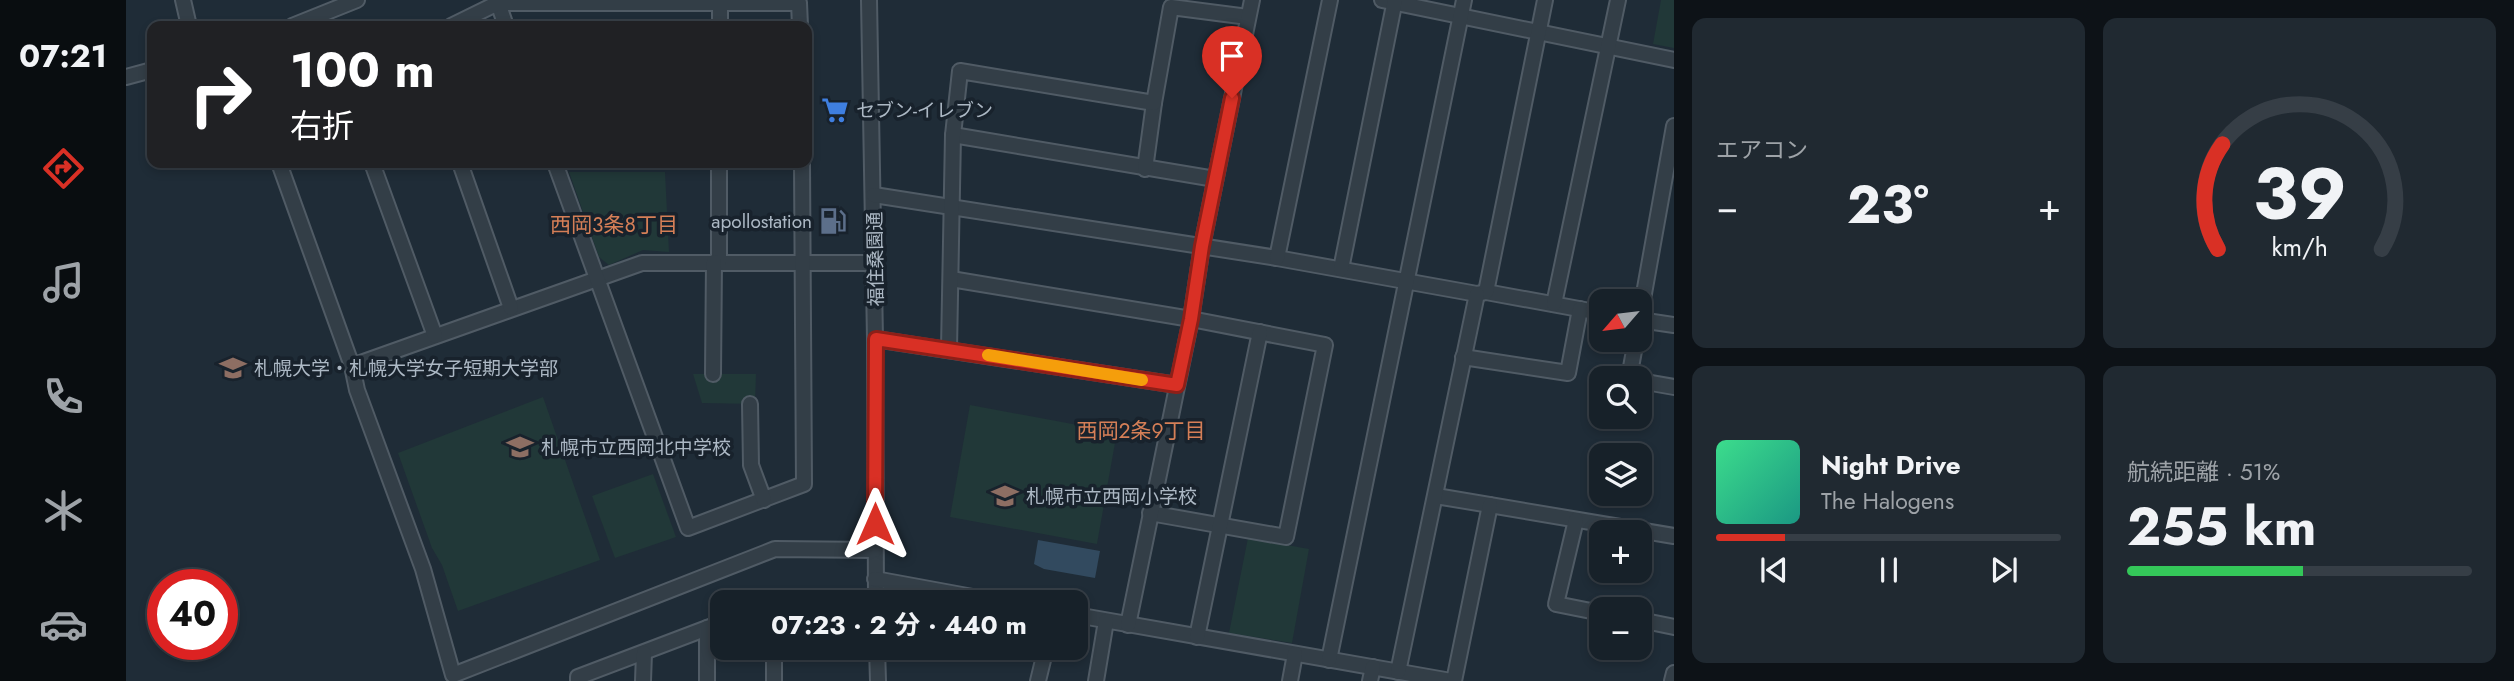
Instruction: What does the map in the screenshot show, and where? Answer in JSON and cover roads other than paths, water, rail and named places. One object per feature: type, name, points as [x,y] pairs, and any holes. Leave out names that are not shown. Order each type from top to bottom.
[{"type":"street","points":[[183,0],[188,21]]},
{"type":"street","name":"福住桑園通","points":[[869,0],[876,339],[875,590]]},
{"type":"street","points":[[1128,625],[1191,319],[1202,246],[1252,0]]},
{"type":"street","points":[[1277,258],[1330,0]]},
{"type":"street","points":[[1329,660],[1464,0]]},
{"type":"street","points":[[1398,671],[1463,356],[1481,293],[1545,0]]},
{"type":"street","points":[[1554,303],[1618,0]]},
{"type":"street","points":[[304,21],[351,1]]},
{"type":"street","points":[[1341,269],[1390,1],[1674,60]]},
{"type":"street","points":[[497,2],[504,21]]},
{"type":"street","points":[[461,21],[497,2],[720,2],[799,3],[800,21]]},
{"type":"street","points":[[720,2],[720,21]]},
{"type":"street","points":[[1145,169],[1171,7],[1248,17]]},
{"type":"street","points":[[126,77],[147,71]]},
{"type":"street","points":[[949,349],[953,135],[960,71],[1154,103]]},
{"type":"street","points":[[1645,289],[1674,126]]},
{"type":"street","points":[[953,135],[1215,179]]},
{"type":"street","points":[[281,168],[352,366],[357,390],[423,569],[453,675],[775,549],[875,550]]},
{"type":"street","points":[[374,168],[435,337]]},
{"type":"street","points":[[462,168],[511,308]]},
{"type":"street","points":[[557,168],[688,528],[804,484],[802,168]]},
{"type":"street","points":[[713,374],[719,168]]},
{"type":"street","points":[[874,195],[1277,258],[1589,311]]},
{"type":"street","points":[[352,366],[642,263],[874,263]]},
{"type":"street","points":[[951,279],[1191,319],[1325,345],[1286,537],[1150,513]]},
{"type":"street","points":[[1463,356],[1568,373],[1580,309]]},
{"type":"street","points":[[1652,320],[1674,325]]},
{"type":"street","points":[[1197,637],[1260,332]]},
{"type":"street","points":[[876,339],[1177,385]]},
{"type":"street","points":[[1652,384],[1674,387]]},
{"type":"street","points":[[750,404],[751,465],[764,500]]},
{"type":"street","points":[[1436,496],[1674,536]]},
{"type":"street","points":[[1088,617],[1329,660],[1371,674],[1398,671],[1453,681],[1490,505]]},
{"type":"street","points":[[1576,520],[1556,604],[1589,611]]},
{"type":"street","points":[[875,579],[935,590]]},
{"type":"street","points":[[1096,681],[1106,621]]},
{"type":"street","points":[[1652,622],[1674,627]]},
{"type":"street","points":[[578,681],[578,677],[710,627]]},
{"type":"street","points":[[707,628],[707,681]]},
{"type":"street","points":[[643,653],[643,681]]},
{"type":"street","points":[[1290,681],[1295,654]]},
{"type":"street","points":[[774,660],[774,681]]},
{"type":"street","points":[[877,660],[878,681]]},
{"type":"street","points":[[1038,681],[1043,660]]},
{"type":"street","points":[[1672,681],[1674,673]]},
{"type":"water","points":[[1038,540],[1100,551],[1095,578],[1044,569],[1034,564]]},
{"type":"place","name":"セブン-イレブン","points":[[835,110]]},
{"type":"place","name":"apollostation","points":[[833,221]]},
{"type":"place","name":"札幌大学・札幌大学女子短期大学部","points":[[233,368]]},
{"type":"place","name":"札幌市立西岡北中学校","points":[[520,447]]},
{"type":"place","name":"札幌市立西岡小学校","points":[[1005,496]]},
{"type":"district","name":"西岡3条8丁目","points":[[614,225]]},
{"type":"district","name":"西岡2条9丁目","points":[[1141,431]]}]
